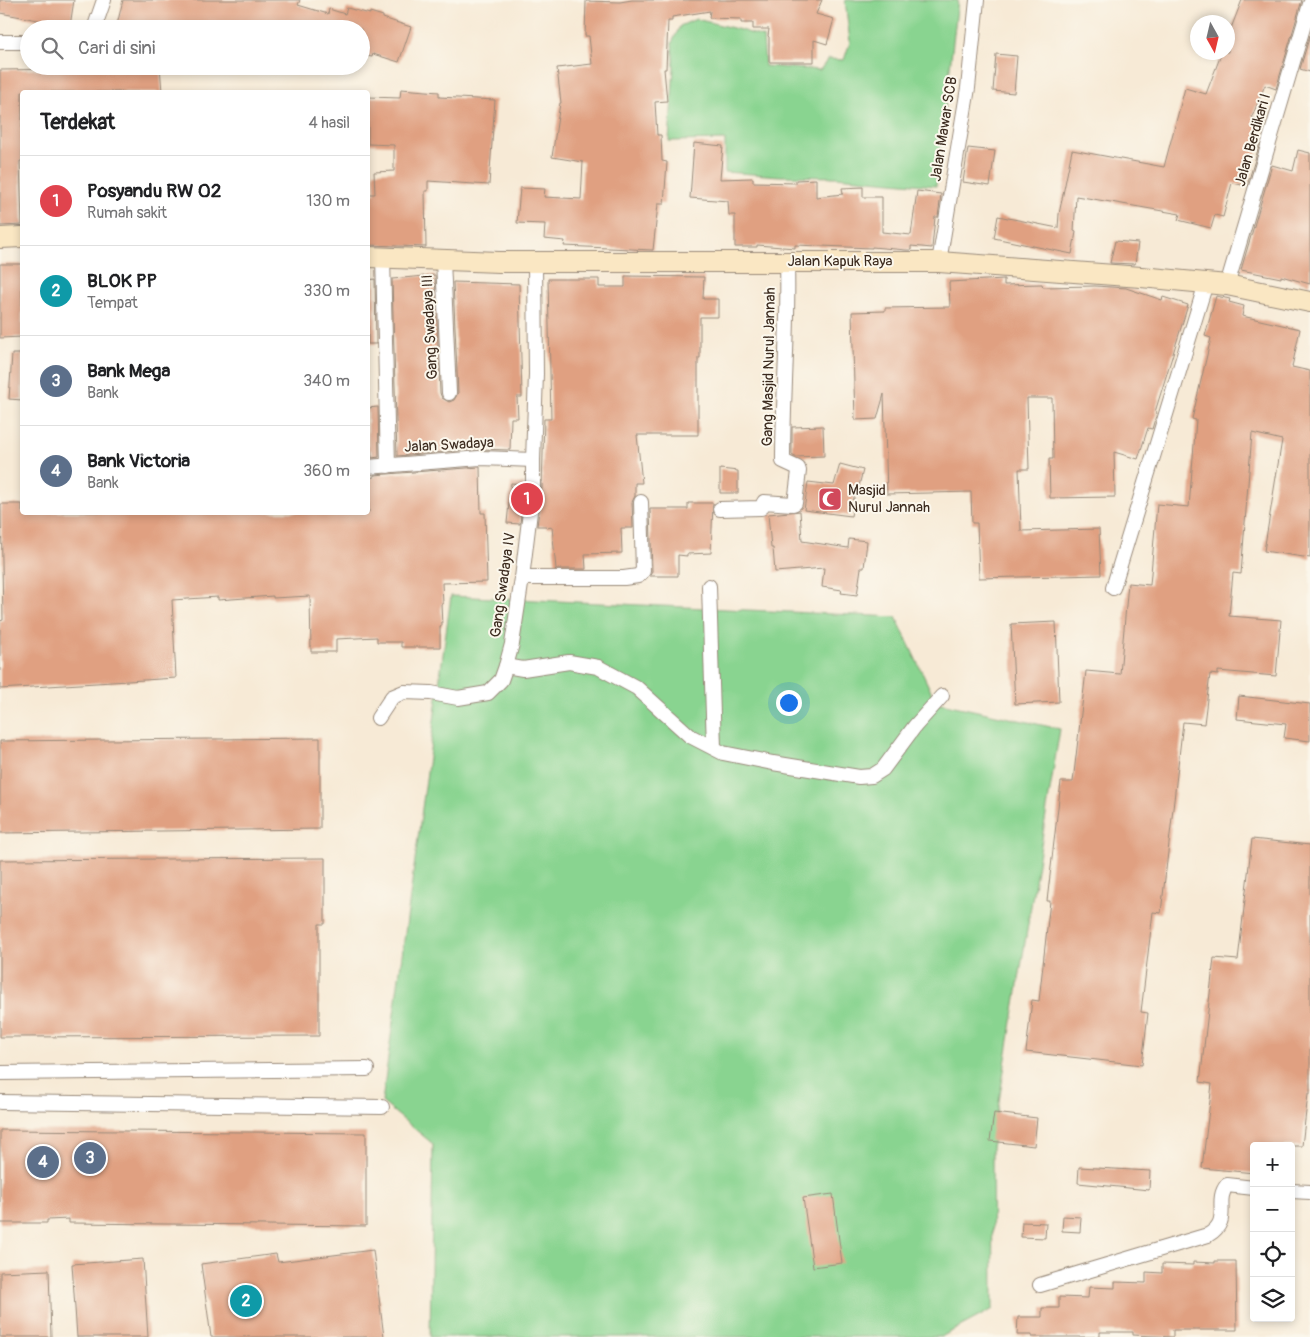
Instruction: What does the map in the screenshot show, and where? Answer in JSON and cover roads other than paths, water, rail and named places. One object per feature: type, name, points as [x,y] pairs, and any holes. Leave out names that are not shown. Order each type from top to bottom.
[{"type":"main road","points":[[0,238],[20,238]]},
{"type":"main road","name":"Jalan Kapuk Raya","points":[[375,257],[535,262],[939,262],[1228,285],[1310,302]]},
{"type":"street","points":[[97,20],[104,0]]},
{"type":"street","name":"Jalan Mawar SCB","points":[[939,262],[968,88],[977,0]]},
{"type":"street","name":"Jalan Berdikari I","points":[[1228,285],[1310,4]]},
{"type":"street","points":[[0,42],[20,42]]},
{"type":"street","points":[[375,257],[388,466]]},
{"type":"street","name":"Gang Swadaya III","points":[[443,260],[449,393]]},
{"type":"street","name":"Gang Masjid Nurul Jannah","points":[[720,508],[761,508],[764,502],[795,503],[799,471],[798,468],[783,461],[788,299],[787,261]]},
{"type":"street","name":"Gang Swadaya IV","points":[[378,718],[392,697],[404,692],[431,693],[458,698],[488,693],[501,680],[506,666],[512,644],[522,578],[533,487],[536,374],[535,262]]},
{"type":"street","points":[[1113,588],[1206,283]]},
{"type":"street","name":"Jalan Swadaya","points":[[370,466],[480,458],[533,460]]},
{"type":"street","points":[[522,578],[624,578],[638,576],[643,571],[641,502]]},
{"type":"street","points":[[709,586],[714,748]]},
{"type":"street","points":[[506,666],[523,669],[569,662],[598,667],[637,688],[690,736],[723,753],[859,777],[872,776],[883,769],[915,726],[942,696]]},
{"type":"street","points":[[0,1072],[367,1069]]},
{"type":"street","points":[[0,1102],[382,1107]]},
{"type":"street","points":[[1040,1285],[1208,1235],[1217,1230],[1221,1222],[1223,1190],[1227,1186],[1250,1188]]},
{"type":"street","points":[[1295,1191],[1310,1192]]},
{"type":"place","name":"Posyandu RW 02","points":[[527,499]]},
{"type":"place","name":"Masjid Nurul Jannah","points":[[830,499]]},
{"type":"place","name":"Bank Mega","points":[[90,1158]]},
{"type":"place","name":"Bank Victoria","points":[[43,1162]]},
{"type":"place","name":"BLOK PP","points":[[246,1301]]}]
